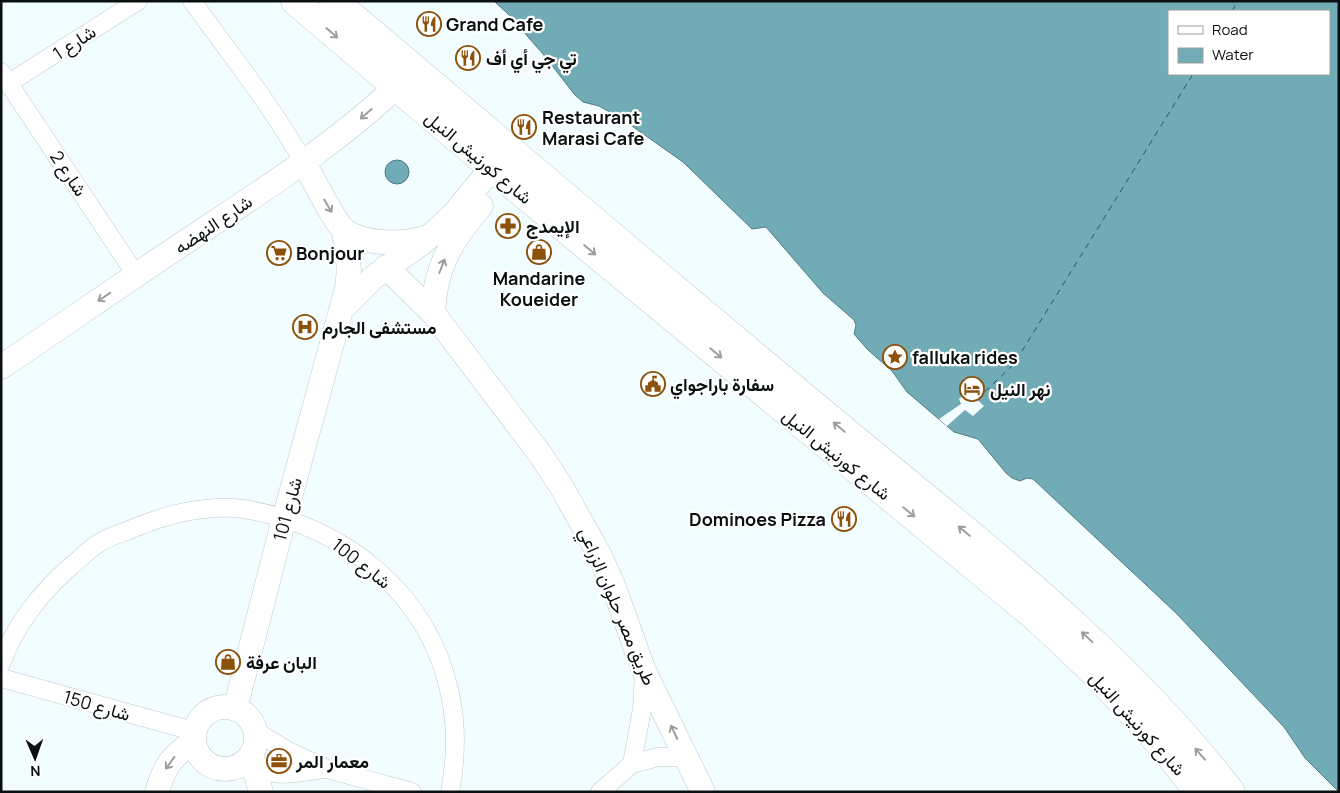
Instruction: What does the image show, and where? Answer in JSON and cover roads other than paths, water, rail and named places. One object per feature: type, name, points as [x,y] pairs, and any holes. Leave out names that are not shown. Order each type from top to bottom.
[{"type":"highway","name":"شارع كورنيش النيل","points":[[295,1],[396,88],[506,163],[752,354],[1025,581],[1134,682],[1203,756],[1231,792]]},
{"type":"highway","name":"شارع كورنيش النيل","points":[[334,1],[415,69],[506,163],[1067,646],[1132,711],[1198,792]]},
{"type":"main road","name":"شارع النهضه","points":[[1,367],[304,163],[345,133],[415,69]]},
{"type":"main road","points":[[304,163],[336,220],[344,230],[358,237],[390,243],[407,242],[432,235]]},
{"type":"main road","points":[[433,313],[438,275],[460,218],[506,163]]},
{"type":"main road","name":"شارع 101","points":[[342,310],[362,287],[386,267],[460,218]]},
{"type":"main road","name":"شارع 101","points":[[235,709],[284,518],[342,310],[349,269],[344,230]]},
{"type":"main road","name":"طريق مصر حلوان الزراعي","points":[[386,267],[433,313],[540,454],[561,486],[581,520],[613,585],[644,671],[703,792]]},
{"type":"main road","points":[[157,792],[163,772],[193,737],[200,718],[206,713],[220,707],[235,709],[248,717],[256,731],[256,745],[248,759],[231,769],[222,770],[214,768],[200,758],[193,737]]},
{"type":"main road","points":[[248,759],[256,774],[262,792]]},
{"type":"street","name":"شارع 1","points":[[5,77],[138,1]]},
{"type":"street","points":[[192,1],[268,106],[304,163]]},
{"type":"street","name":"شارع 2","points":[[5,77],[136,275]]},
{"type":"street","name":"شارع 100","points":[[1,664],[6,649],[25,618],[54,581],[99,543],[158,518],[204,509],[243,509],[284,518],[318,531],[350,548],[378,570],[397,590],[424,626],[440,659],[450,694],[454,730],[454,766],[450,792]]},
{"type":"street","points":[[632,764],[642,709],[644,671]]},
{"type":"street","name":"شارع 150","points":[[1,678],[193,737]]},
{"type":"street","points":[[256,731],[290,752],[327,768],[412,792]]},
{"type":"street","points":[[600,792],[632,764],[658,757],[685,757]]},
{"type":"street","points":[[248,759],[270,772],[282,773],[327,768]]},
{"type":"water","points":[[494,1],[1339,1],[1339,792],[1305,758],[1284,727],[1176,613],[1033,479],[1027,478],[1020,481],[1012,478],[978,439],[954,432],[907,392],[892,371],[868,350],[854,334],[856,325],[854,320],[823,293],[766,227],[752,229],[683,162],[622,119],[599,106],[583,102],[575,95],[543,54]]},
{"type":"water","points":[[397,160],[405,164],[409,172],[405,180],[397,184],[389,180],[385,172],[389,164]]},
{"type":"place","name":"Grand Cafe","points":[[429,24]]},
{"type":"place","name":"تي جي أي أف","points":[[468,58]]},
{"type":"place","name":"Restaurant Marasi Cafe","points":[[524,127]]},
{"type":"place","name":"الإيمدج","points":[[508,226]]},
{"type":"place","name":"Mandarine Koueider","points":[[539,252]]},
{"type":"place","name":"Bonjour","points":[[279,253]]},
{"type":"place","name":"مستشفى الجارم","points":[[305,327]]},
{"type":"place","name":"falluka rides","points":[[895,357]]},
{"type":"place","name":"سفارة باراجواي","points":[[653,384]]},
{"type":"place","name":"نهر النيل","points":[[972,389]]},
{"type":"place","name":"Dominoes Pizza","points":[[844,519]]},
{"type":"place","name":"البان عرفة","points":[[228,662]]},
{"type":"place","name":"معمار المر","points":[[279,761]]}]
